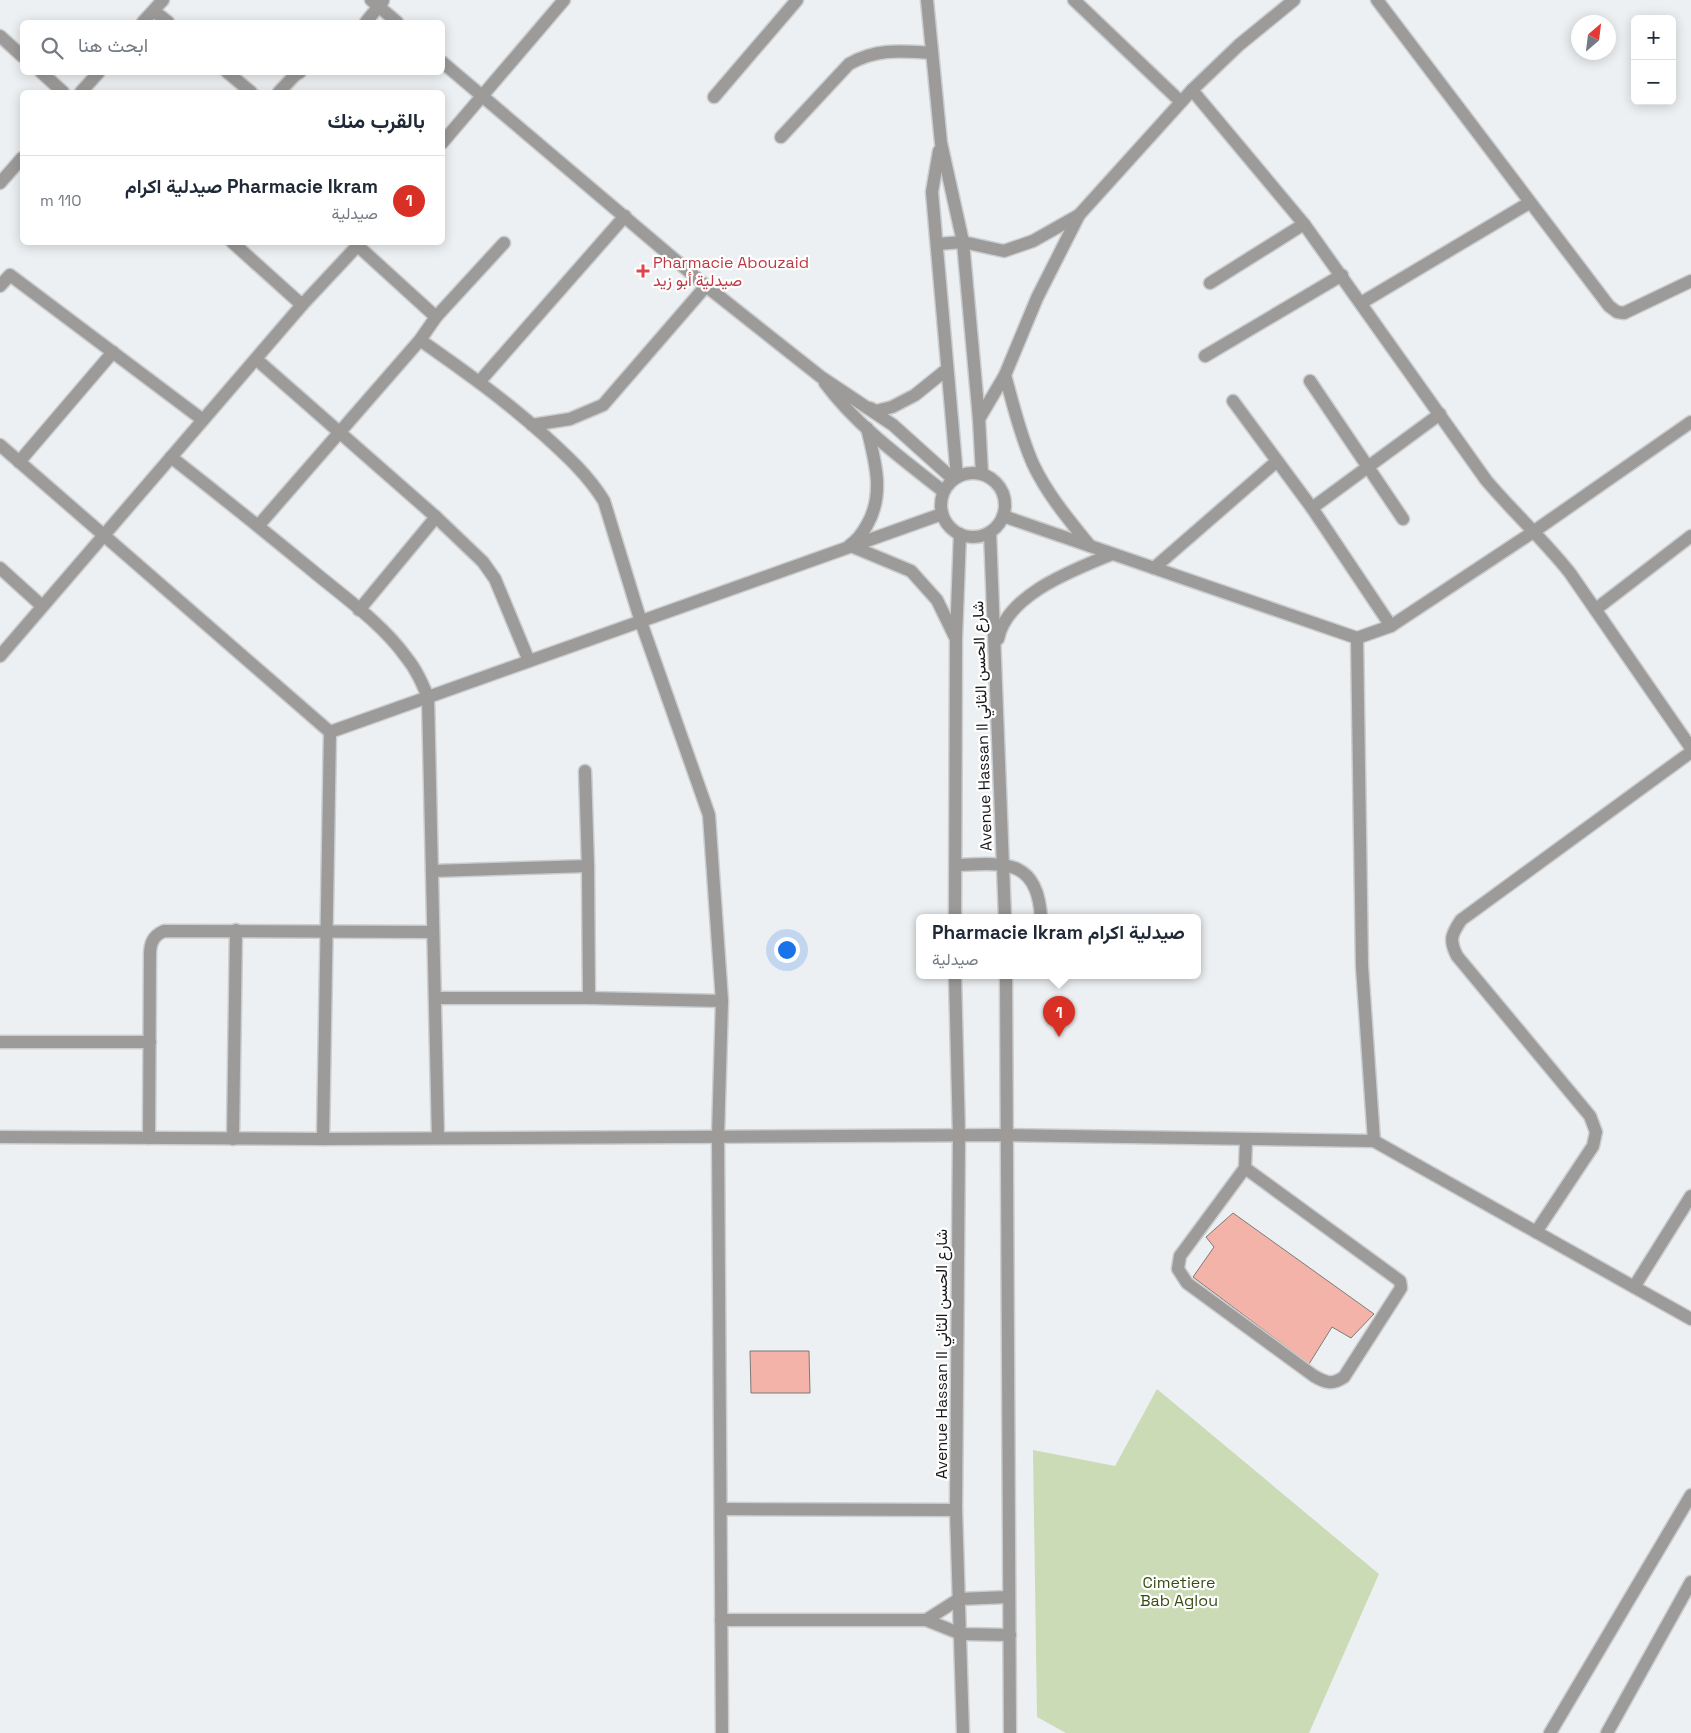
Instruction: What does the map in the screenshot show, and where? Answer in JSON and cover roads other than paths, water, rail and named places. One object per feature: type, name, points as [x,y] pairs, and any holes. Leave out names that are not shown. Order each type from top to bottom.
[{"type":"street","points":[[145,20],[163,0]]},
{"type":"street","points":[[445,139],[564,0]]},
{"type":"street","points":[[714,97],[797,0]]},
{"type":"street","points":[[927,0],[941,143],[963,242],[982,474]]},
{"type":"street","points":[[1074,0],[1181,102]]},
{"type":"street","points":[[979,419],[1005,375],[1037,298],[1080,215],[1192,90],[1239,46],[1294,0]]},
{"type":"street","points":[[1377,0],[1596,291],[1618,312],[1624,313],[1691,281]]},
{"type":"street","points":[[367,20],[377,2],[394,20]]},
{"type":"street","points":[[154,11],[165,20]]},
{"type":"street","points":[[0,36],[20,54]]},
{"type":"street","points":[[780,137],[849,64],[860,58],[892,50],[932,53]]},
{"type":"street","points":[[445,65],[706,286],[821,377],[864,404],[876,411],[892,408],[915,395],[946,370]]},
{"type":"street","points":[[43,75],[61,90]]},
{"type":"street","points":[[83,90],[96,75]]},
{"type":"street","points":[[231,75],[249,90]]},
{"type":"street","points":[[282,90],[297,75]]},
{"type":"street","points":[[1192,90],[1304,224],[1486,480],[1550,548],[1596,608],[1691,748]]},
{"type":"street","points":[[941,143],[932,192],[938,244],[955,478]]},
{"type":"street","points":[[0,183],[20,160]]},
{"type":"street","points":[[1361,303],[1529,203]]},
{"type":"street","points":[[938,244],[963,242],[1004,251],[1034,241],[1080,215]]},
{"type":"street","points":[[480,381],[624,216]]},
{"type":"street","points":[[1210,283],[1304,224]]},
{"type":"street","points":[[258,526],[420,340],[436,317],[504,244]]},
{"type":"street","points":[[238,245],[302,305]]},
{"type":"street","points":[[0,656],[302,305],[359,245]]},
{"type":"street","points":[[361,245],[436,317]]},
{"type":"street","points":[[0,286],[10,275],[203,420]]},
{"type":"street","points":[[1205,356],[1342,275]]},
{"type":"street","points":[[532,425],[570,419],[603,405],[706,286]]},
{"type":"street","points":[[420,340],[480,381],[532,425],[594,484],[604,501],[641,622],[709,815],[722,1001],[718,1136],[722,1733]]},
{"type":"street","points":[[19,462],[113,352]]},
{"type":"street","points":[[256,358],[436,516],[483,562],[495,579],[529,661]]},
{"type":"street","points":[[1005,375],[1021,434],[1033,464],[1047,490],[1090,546]]},
{"type":"street","points":[[821,377],[834,396],[884,445],[943,491]]},
{"type":"street","points":[[1310,381],[1403,519]]},
{"type":"street","points":[[1233,401],[1312,508],[1391,626]]},
{"type":"street","points":[[864,404],[955,478]]},
{"type":"street","points":[[1312,508],[1368,469],[1440,414]]},
{"type":"street","points":[[1003,516],[1357,638],[1391,626],[1533,532],[1691,422]]},
{"type":"street","points":[[846,548],[857,541],[872,516],[877,500],[877,468],[867,428]]},
{"type":"street","points":[[0,445],[330,732]]},
{"type":"street","points":[[171,457],[359,610],[406,656],[417,673],[428,697],[438,1138]]},
{"type":"street","points":[[1154,568],[1277,461]]},
{"type":"street","points":[[969,473],[982,474],[992,479],[1003,493],[1005,505],[1003,516],[990,532],[975,537],[960,534],[952,530],[942,514],[943,491],[955,478],[969,473]]},
{"type":"street","points":[[330,732],[942,514]]},
{"type":"street","points":[[359,610],[436,516]]},
{"type":"street","name":"Avenue Hassan II شارع الحسن الثاني","points":[[990,532],[1005,914]]},
{"type":"street","name":"Avenue Hassan II شارع الحسن الثاني","points":[[956,914],[956,638],[960,534]]},
{"type":"street","points":[[1596,608],[1691,536]]},
{"type":"street","points":[[846,548],[911,571],[938,600],[956,638]]},
{"type":"street","points":[[996,649],[1000,628],[1025,599],[1060,576],[1112,554]]},
{"type":"street","points":[[0,568],[42,606]]},
{"type":"street","points":[[1357,638],[1362,966],[1374,1141]]},
{"type":"street","points":[[322,1140],[330,732]]},
{"type":"street","points":[[1536,1232],[1593,1146],[1596,1132],[1590,1116],[1457,956],[1451,944],[1453,931],[1461,920],[1691,752]]},
{"type":"street","points":[[585,771],[589,998]]},
{"type":"street","points":[[956,865],[1004,863],[1019,871],[1034,885],[1040,898],[1041,914]]},
{"type":"street","points":[[432,871],[588,866]]},
{"type":"street","points":[[149,1138],[150,955],[153,939],[164,930],[434,932]]},
{"type":"street","points":[[233,1139],[236,930]]},
{"type":"street","name":"Avenue Hassan II شارع الحسن الثاني","points":[[955,979],[958,1136],[956,1510],[963,1733]]},
{"type":"street","points":[[1006,979],[1010,1733]]},
{"type":"street","points":[[435,998],[589,998],[722,1001]]},
{"type":"street","points":[[0,1042],[150,1042]]},
{"type":"street","points":[[0,1137],[322,1140],[1008,1135],[1374,1141],[1691,1319]]},
{"type":"street","points":[[1245,1168],[1400,1281],[1400,1288],[1344,1377],[1338,1382],[1328,1384],[1314,1376],[1187,1283],[1178,1269],[1180,1256],[1245,1168],[1246,1140]]},
{"type":"street","points":[[1634,1287],[1691,1196]]},
{"type":"street","points":[[1550,1733],[1691,1495]]},
{"type":"street","points":[[721,1509],[956,1510]]},
{"type":"street","points":[[1607,1733],[1691,1582]]},
{"type":"street","points":[[926,1620],[959,1599],[1008,1597]]},
{"type":"street","points":[[721,1620],[926,1620],[961,1634],[1010,1635]]},
{"type":"place","name":"Pharmacie Abouzaid صيدلية أبو زيد","points":[[643,271]]},
{"type":"place","name":"Pharmacie Ikram صيدلية اكرام","points":[[1059,1037]]},
{"type":"park label","name":"Cimetiere Bab Aglou","points":[[1179,1591]]}]
